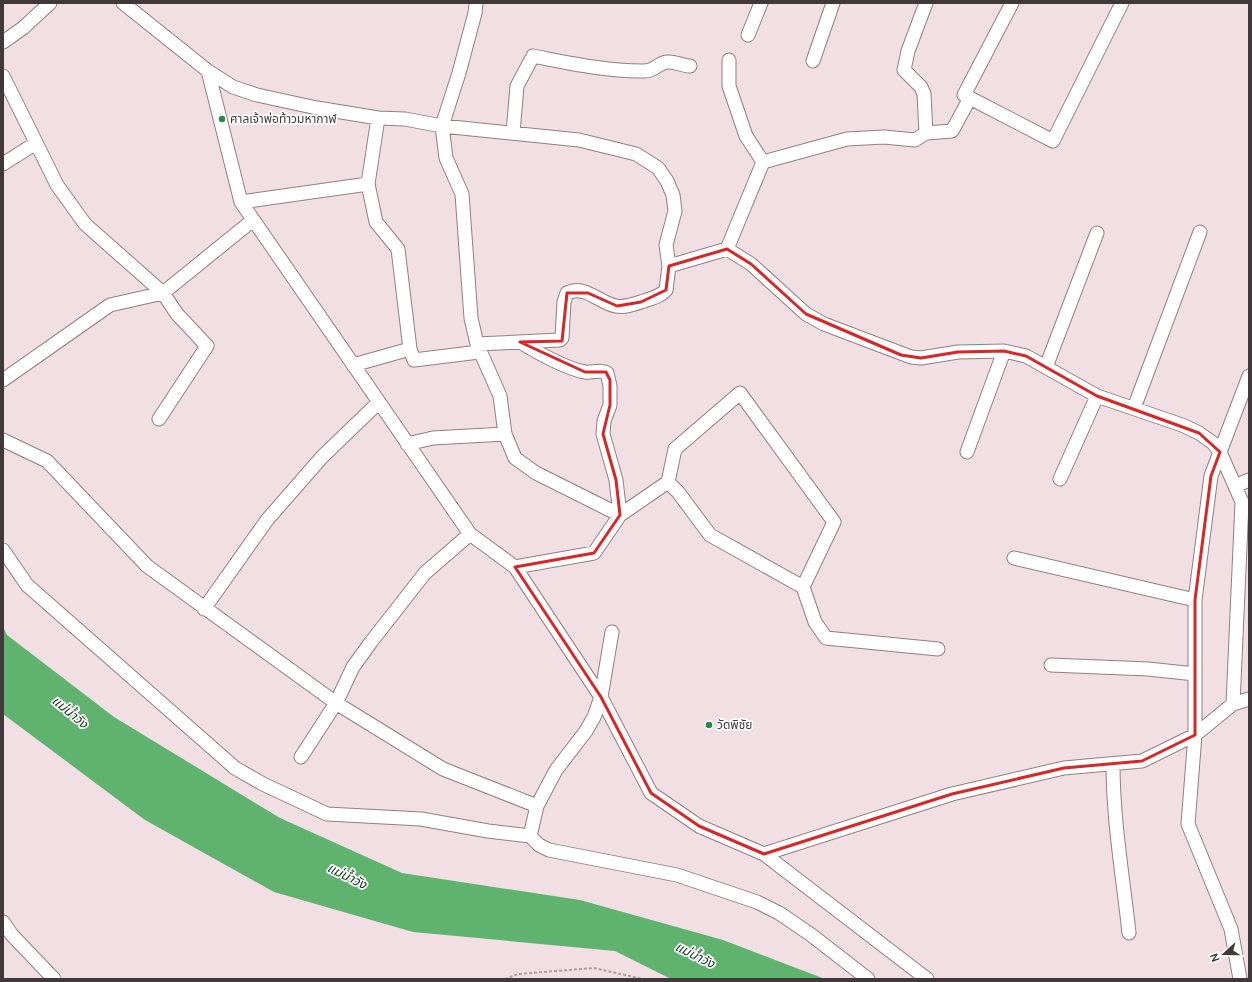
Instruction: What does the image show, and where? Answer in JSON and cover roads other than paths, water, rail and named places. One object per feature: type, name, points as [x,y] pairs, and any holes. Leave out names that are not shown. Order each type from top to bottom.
[{"type":"street","points":[[3,42],[23,28],[50,3]]},
{"type":"street","points":[[476,3],[475,13],[459,73],[442,126],[446,158],[462,194],[471,318],[478,348],[500,396],[505,434],[515,458],[536,473],[620,514]]},
{"type":"street","points":[[748,35],[761,3]]},
{"type":"street","points":[[813,60],[834,3]]},
{"type":"street","points":[[926,3],[908,51],[904,70],[921,87],[924,94],[926,133]]},
{"type":"street","points":[[1012,3],[964,95],[1053,141],[1122,3]]},
{"type":"street","points":[[127,5],[208,71],[233,87],[257,95],[317,108],[378,118],[405,118],[442,126],[579,140],[636,154],[658,168],[667,181],[673,195],[675,211],[666,245],[669,266],[666,290],[658,296],[641,302],[617,306],[610,305],[588,293],[574,291],[567,293],[561,339],[558,341],[520,342],[414,360],[410,349],[398,249],[376,222],[368,184],[378,118]]},
{"type":"street","points":[[513,133],[517,86],[533,56],[588,66],[636,71],[653,70],[666,62],[674,62],[681,65],[690,66]]},
{"type":"street","points":[[729,60],[729,86],[746,136],[763,162]]},
{"type":"street","points":[[208,71],[241,202],[470,534],[515,567],[601,697],[651,793],[699,826],[764,854],[927,979]]},
{"type":"street","points":[[3,76],[57,185],[85,224],[162,293],[176,314],[208,346],[159,419]]},
{"type":"street","points":[[763,162],[847,139],[884,138],[915,140],[926,133],[952,131],[970,98]]},
{"type":"street","points":[[3,164],[36,143]]},
{"type":"street","points":[[727,249],[763,162]]},
{"type":"street","points":[[241,202],[368,184]]},
{"type":"street","points":[[3,380],[110,304],[162,293],[253,220]]},
{"type":"street","points":[[1134,408],[1200,232]]},
{"type":"street","points":[[1046,367],[1097,234]]},
{"type":"street","points":[[669,266],[727,249],[751,264],[806,314],[824,324],[901,355],[921,358],[958,352],[1004,351],[1026,356],[1097,396],[1134,408],[1199,433],[1213,443],[1220,452],[1245,505],[1233,704]]},
{"type":"street","points":[[520,342],[553,360],[585,372],[601,371],[607,373],[610,386],[610,405],[604,421],[603,434],[616,480],[620,514]]},
{"type":"street","points":[[354,365],[410,349]]},
{"type":"street","points":[[967,452],[1004,351]]},
{"type":"street","points":[[1240,979],[1231,930],[1188,824],[1195,735],[1195,600],[1211,476],[1249,376]]},
{"type":"street","points":[[515,567],[594,553],[620,514],[668,482],[674,449],[740,393],[834,522],[803,587]]},
{"type":"street","points":[[1060,479],[1097,396]]},
{"type":"street","points":[[204,609],[267,520],[322,457],[378,402]]},
{"type":"street","points":[[407,444],[445,437],[505,434]]},
{"type":"street","points":[[3,440],[47,461],[146,566],[336,703],[443,770],[537,806]]},
{"type":"street","points":[[1235,486],[1249,480]]},
{"type":"street","points":[[668,482],[678,492],[710,535],[803,587],[815,622],[826,638],[938,648]]},
{"type":"street","points":[[300,757],[336,703],[353,667],[425,573],[470,534]]},
{"type":"street","points":[[3,550],[27,585],[235,768],[262,784],[327,814],[421,819],[488,831],[530,836],[539,845],[549,850],[677,874],[757,902],[779,913],[810,934],[868,979]]},
{"type":"street","points":[[1014,558],[1195,600]]},
{"type":"street","points":[[530,836],[537,806],[556,770],[591,724],[601,697],[612,632]]},
{"type":"street","points":[[1051,665],[1148,669],[1195,674]]},
{"type":"street","points":[[764,854],[952,794],[1064,768],[1142,761],[1195,735],[1233,704],[1249,699]]},
{"type":"street","points":[[1113,764],[1114,816],[1124,881],[1129,933]]},
{"type":"street","points":[[3,922],[12,935],[54,979]]},
{"type":"water","name":"แม่น้ำวัง","points":[[3,627],[7,635],[114,717],[280,818],[402,873],[580,900],[723,940],[825,979],[671,979],[615,951],[413,932],[274,892],[145,820],[3,714]]},
{"type":"place","name":"ศาลเจ้าพ่อท้าวมหากาฬ","points":[[222,119]]},
{"type":"place","name":"วัดพิชัย","points":[[709,725]]}]
